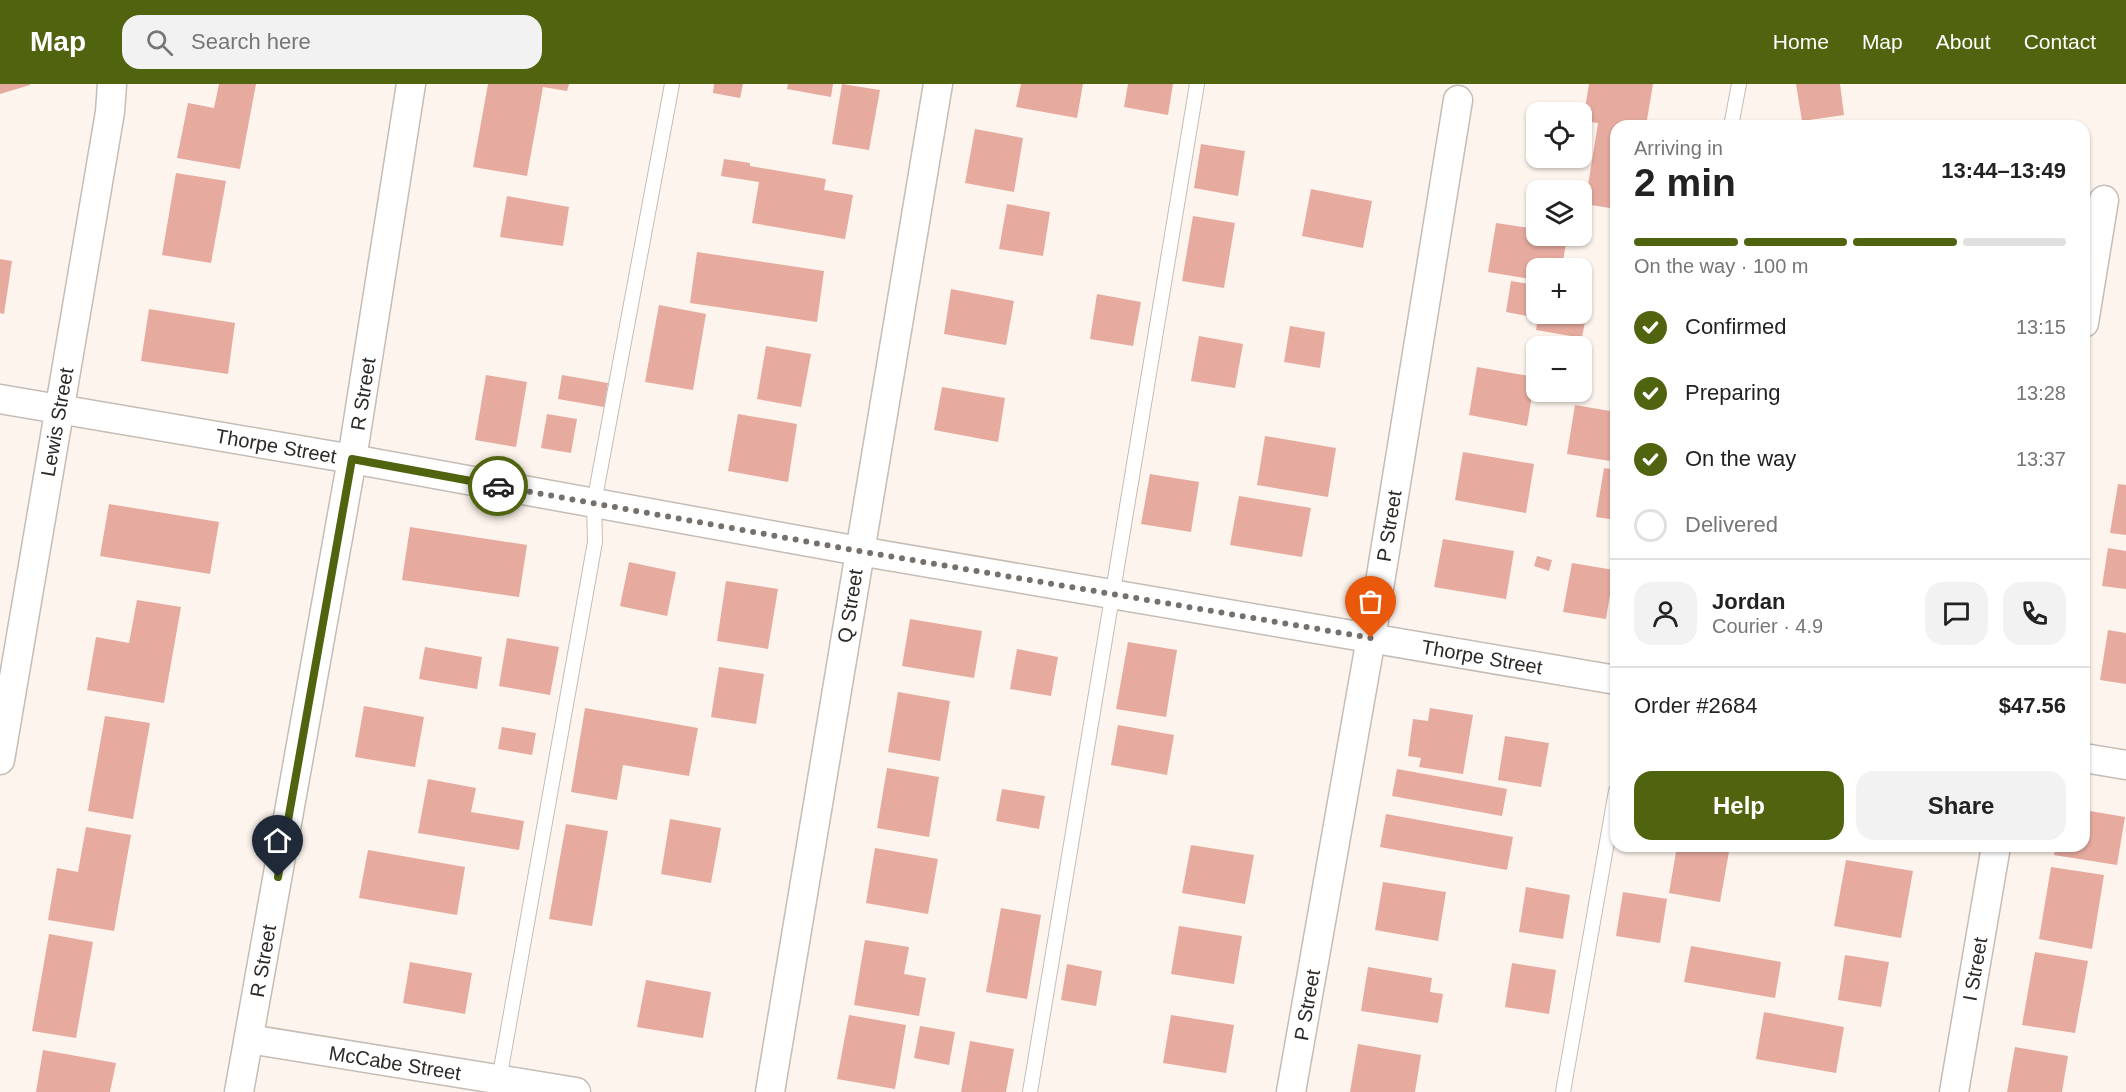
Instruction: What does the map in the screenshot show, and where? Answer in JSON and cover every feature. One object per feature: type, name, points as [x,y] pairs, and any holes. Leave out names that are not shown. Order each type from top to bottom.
[{"type":"street","name":"Lewis Street","points":[[0,760],[110,112],[112,84]]},
{"type":"street","name":"R Street","points":[[239,1092],[352,459],[411,84]]},
{"type":"street","name":"Q Street","points":[[770,1092],[939,84]]},
{"type":"street","name":"P Street","points":[[1291,1092],[1371,638],[1458,100]]},
{"type":"street","points":[[2090,286],[2104,200]]},
{"type":"street","name":"Thorpe Street","points":[[0,399],[352,459],[859,551],[1610,679]]},
{"type":"street","points":[[2090,759],[2126,765]]},
{"type":"street","name":"I Street","points":[[1954,1092],[1995,852]]},
{"type":"street","name":"McCabe Street","points":[[249,1039],[576,1092]]},
{"type":"lane","points":[[499,1080],[595,542],[594,503],[672,84]]},
{"type":"lane","points":[[1030,1092],[1197,84]]},
{"type":"lane","points":[[1732,120],[1739,84]]},
{"type":"lane","points":[[1563,1092],[1610,825]]},
{"type":"building","points":[[0,84],[30,84],[30,85],[0,94]]},
{"type":"building","points":[[219,84],[256,84],[240,169],[177,158],[188,103],[214,108]]},
{"type":"building","points":[[488,84],[569,84],[567,91],[543,87],[527,176],[473,167]]},
{"type":"building","points":[[714,84],[743,84],[740,98],[713,93]]},
{"type":"building","points":[[788,84],[833,84],[831,97],[787,89]]},
{"type":"building","points":[[842,84],[880,90],[869,150],[832,144]]},
{"type":"building","points":[[1021,84],[1083,84],[1077,118],[1016,107]]},
{"type":"building","points":[[1128,84],[1173,84],[1168,115],[1124,107]]},
{"type":"building","points":[[1589,84],[1653,84],[1647,120],[1610,120],[1610,208],[1592,205],[1592,180],[1589,180],[1598,123],[1592,122],[1592,102],[1586,102]]},
{"type":"building","points":[[1796,84],[1840,84],[1844,115],[1802,120]]},
{"type":"building","points":[[975,129],[1023,138],[1014,192],[965,183]]},
{"type":"building","points":[[1201,144],[1245,151],[1238,196],[1194,188]]},
{"type":"building","points":[[724,159],[750,163],[750,166],[826,179],[824,190],[853,195],[845,239],[752,223],[759,182],[721,176]]},
{"type":"building","points":[[176,173],[226,181],[211,263],[162,255]]},
{"type":"building","points":[[1311,189],[1372,201],[1363,248],[1302,236]]},
{"type":"building","points":[[507,196],[569,207],[563,246],[500,237]]},
{"type":"building","points":[[1007,204],[1050,212],[1043,256],[999,249]]},
{"type":"building","points":[[1193,216],[1235,223],[1224,288],[1182,281]]},
{"type":"building","points":[[1496,223],[1526,228],[1526,246],[1565,246],[1564,258],[1526,258],[1526,278],[1488,272]]},
{"type":"building","points":[[697,252],[824,271],[817,322],[690,303]]},
{"type":"building","points":[[0,259],[12,261],[4,314],[0,313]]},
{"type":"building","points":[[1511,281],[1526,283],[1526,316],[1506,312]]},
{"type":"building","points":[[951,289],[1014,301],[1006,345],[944,334]]},
{"type":"building","points":[[1097,294],[1141,302],[1133,346],[1090,339]]},
{"type":"building","points":[[659,305],[706,314],[693,390],[645,382]]},
{"type":"building","points":[[149,309],[235,323],[228,374],[141,361]]},
{"type":"building","points":[[1537,324],[1585,324],[1582,336],[1536,330]]},
{"type":"building","points":[[1290,326],[1325,332],[1320,368],[1284,362]]},
{"type":"building","points":[[1199,336],[1243,344],[1235,388],[1191,381]]},
{"type":"building","points":[[766,346],[811,354],[801,407],[757,399]]},
{"type":"building","points":[[1477,367],[1526,375],[1526,402],[1531,402],[1527,426],[1469,415]]},
{"type":"building","points":[[486,375],[527,382],[516,447],[475,440]]},
{"type":"building","points":[[562,375],[608,383],[604,407],[558,399]]},
{"type":"building","points":[[942,387],[1005,398],[998,442],[934,430]]},
{"type":"building","points":[[1575,405],[1610,411],[1610,461],[1567,454]]},
{"type":"building","points":[[547,414],[577,419],[571,453],[541,448]]},
{"type":"building","points":[[738,414],[797,424],[788,482],[728,471]]},
{"type":"building","points":[[1265,436],[1336,448],[1328,497],[1257,485]]},
{"type":"building","points":[[1463,452],[1534,464],[1526,513],[1455,500]]},
{"type":"building","points":[[1604,468],[1610,469],[1610,519],[1596,517]]},
{"type":"building","points":[[1150,474],[1199,482],[1191,532],[1141,524]]},
{"type":"building","points":[[2118,484],[2126,485],[2126,535],[2110,533]]},
{"type":"building","points":[[1239,496],[1311,508],[1302,557],[1230,545]]},
{"type":"building","points":[[109,504],[219,522],[210,574],[100,556]]},
{"type":"building","points":[[410,527],[527,545],[519,597],[402,580]]},
{"type":"building","points":[[1443,539],[1514,551],[1506,599],[1434,587]]},
{"type":"building","points":[[2108,548],[2126,551],[2126,589],[2102,586]]},
{"type":"building","points":[[1537,556],[1552,560],[1549,571],[1534,566]]},
{"type":"building","points":[[629,562],[676,572],[667,616],[620,606]]},
{"type":"building","points":[[1572,563],[1610,569],[1610,594],[1606,619],[1563,612]]},
{"type":"building","points":[[726,581],[778,589],[768,649],[717,641]]},
{"type":"building","points":[[137,600],[181,607],[164,703],[87,690],[96,637],[129,643]]},
{"type":"building","points":[[910,619],[982,631],[974,678],[902,666]]},
{"type":"building","points":[[2108,630],[2126,633],[2126,684],[2100,680]]},
{"type":"building","points":[[507,638],[559,647],[550,695],[499,686]]},
{"type":"building","points":[[1128,642],[1177,650],[1166,717],[1116,709]]},
{"type":"building","points":[[425,647],[482,657],[477,689],[419,679]]},
{"type":"building","points":[[1017,649],[1058,657],[1051,696],[1010,689]]},
{"type":"building","points":[[719,667],[764,674],[756,724],[711,717]]},
{"type":"building","points":[[898,692],[950,701],[940,761],[888,752]]},
{"type":"building","points":[[364,706],[424,717],[415,767],[355,757]]},
{"type":"building","points":[[585,708],[698,728],[689,776],[623,765],[617,800],[571,792]]},
{"type":"building","points":[[1430,708],[1473,715],[1463,774],[1419,767],[1421,758],[1408,756],[1413,719],[1428,721]]},
{"type":"building","points":[[105,716],[150,723],[133,819],[88,811]]},
{"type":"building","points":[[1118,725],[1174,735],[1167,775],[1111,765]]},
{"type":"building","points":[[502,727],[536,733],[532,755],[498,749]]},
{"type":"building","points":[[1505,736],[1549,743],[1541,787],[1498,780]]},
{"type":"building","points":[[887,768],[939,777],[929,837],[877,828]]},
{"type":"building","points":[[1397,769],[1507,789],[1502,816],[1392,796]]},
{"type":"building","points":[[428,779],[476,788],[471,812],[524,821],[519,850],[418,833]]},
{"type":"building","points":[[1002,789],[1045,796],[1039,829],[996,821]]},
{"type":"building","points":[[2090,811],[2125,817],[2117,865],[2054,855],[2055,852],[2090,852]]},
{"type":"building","points":[[1386,814],[1513,837],[1507,870],[1380,847]]},
{"type":"building","points":[[670,819],[721,828],[711,883],[661,874]]},
{"type":"building","points":[[566,824],[608,831],[592,926],[549,919]]},
{"type":"building","points":[[86,827],[131,835],[114,931],[48,920],[57,868],[78,872]]},
{"type":"building","points":[[1191,845],[1254,855],[1245,904],[1182,893]]},
{"type":"building","points":[[875,848],[938,859],[928,914],[866,903]]},
{"type":"building","points":[[368,850],[465,867],[457,915],[359,898]]},
{"type":"building","points":[[1676,852],[1729,852],[1720,902],[1669,893]]},
{"type":"building","points":[[1846,860],[1913,871],[1901,938],[1834,926]]},
{"type":"building","points":[[2051,867],[2104,875],[2092,949],[2039,939]]},
{"type":"building","points":[[1383,882],[1446,892],[1438,941],[1375,930]]},
{"type":"building","points":[[1526,887],[1570,895],[1563,939],[1519,932]]},
{"type":"building","points":[[1623,892],[1667,899],[1660,943],[1616,936]]},
{"type":"building","points":[[1001,908],[1041,915],[1027,999],[986,992]]},
{"type":"building","points":[[1179,926],[1242,936],[1234,984],[1171,974]]},
{"type":"building","points":[[49,934],[93,942],[76,1038],[32,1031]]},
{"type":"building","points":[[865,940],[909,947],[904,974],[926,978],[919,1016],[854,1005]]},
{"type":"building","points":[[1691,946],[1781,962],[1775,998],[1684,982]]},
{"type":"building","points":[[2035,952],[2088,961],[2075,1033],[2022,1025]]},
{"type":"building","points":[[1845,955],[1889,962],[1881,1007],[1838,1000]]},
{"type":"building","points":[[410,962],[472,973],[465,1014],[403,1003]]},
{"type":"building","points":[[1512,963],[1556,970],[1549,1014],[1505,1007]]},
{"type":"building","points":[[1067,964],[1102,971],[1096,1006],[1061,1000]]},
{"type":"building","points":[[1368,967],[1432,978],[1430,992],[1443,994],[1438,1023],[1361,1011]]},
{"type":"building","points":[[646,980],[711,992],[703,1038],[637,1027]]},
{"type":"building","points":[[1764,1012],[1844,1027],[1836,1073],[1756,1059]]},
{"type":"building","points":[[849,1015],[906,1025],[895,1089],[837,1079]]},
{"type":"building","points":[[1171,1015],[1234,1025],[1226,1073],[1163,1063]]},
{"type":"building","points":[[920,1026],[955,1032],[949,1065],[914,1058]]},
{"type":"building","points":[[970,1041],[1014,1049],[1006,1092],[961,1092]]},
{"type":"building","points":[[1358,1044],[1421,1055],[1415,1092],[1350,1092]]},
{"type":"building","points":[[2015,1047],[2068,1056],[2062,1092],[2007,1092]]},
{"type":"building","points":[[43,1050],[116,1063],[110,1092],[36,1092]]},
{"type":"way so far","points":[[498,486],[859,551],[1371,638]]},
{"type":"route","points":[[278,877],[352,459],[498,486]]}]
